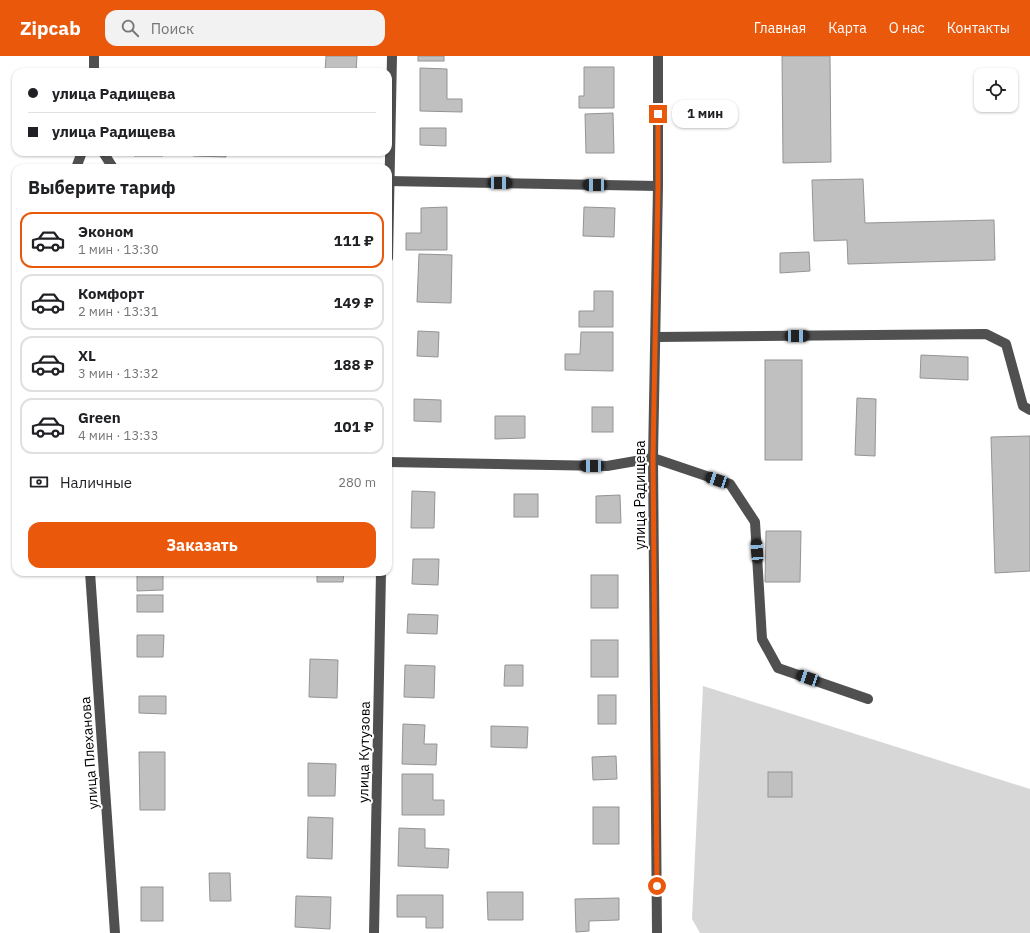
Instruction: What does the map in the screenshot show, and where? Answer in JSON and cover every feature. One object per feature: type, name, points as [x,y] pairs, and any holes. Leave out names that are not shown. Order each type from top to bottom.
[{"type":"street","points":[[94,56],[94,68]]},
{"type":"street","points":[[392,56],[392,68]]},
{"type":"street","name":"улица Радищева","points":[[657,933],[653,458],[658,186],[658,56]]},
{"type":"street","points":[[392,181],[658,186]]},
{"type":"street","points":[[656,337],[986,334],[1006,344],[1023,406],[1030,410]]},
{"type":"street","points":[[392,462],[607,466],[653,458],[730,484],[755,522],[762,639],[778,668],[868,699]]},
{"type":"street","name":"улица Плеханова","points":[[90,576],[115,933]]},
{"type":"street","name":"улица Кутузова","points":[[374,933],[381,576]]},
{"type":"shaded area","points":[[703,686],[1030,789],[1030,933],[700,933],[692,919]]},
{"type":"building","points":[[326,56],[357,56],[356,68],[325,68]]},
{"type":"building","points":[[418,56],[444,56],[444,61],[418,61]]},
{"type":"building","points":[[782,56],[830,56],[831,162],[783,163]]},
{"type":"building","points":[[584,67],[614,67],[614,108],[579,108],[579,96],[584,96]]},
{"type":"building","points":[[420,68],[447,69],[447,99],[462,99],[462,112],[420,111]]},
{"type":"building","points":[[613,113],[614,153],[586,153],[585,114]]},
{"type":"building","points":[[420,128],[446,128],[446,146],[420,145]]},
{"type":"building","points":[[193,156],[226,156],[226,157]]},
{"type":"building","points":[[863,179],[865,223],[994,220],[995,260],[848,264],[847,240],[814,241],[812,180]]},
{"type":"building","points":[[447,207],[447,250],[406,250],[406,233],[421,233],[421,208]]},
{"type":"building","points":[[584,207],[615,208],[614,237],[583,236]]},
{"type":"building","points":[[809,252],[810,271],[780,273],[780,253]]},
{"type":"building","points":[[419,254],[452,255],[451,303],[417,302]]},
{"type":"building","points":[[594,291],[613,291],[613,327],[579,327],[579,311],[594,311]]},
{"type":"building","points":[[418,331],[439,332],[438,357],[417,356]]},
{"type":"building","points":[[581,332],[613,332],[613,371],[565,370],[565,354],[580,354]]},
{"type":"building","points":[[921,355],[968,357],[968,380],[920,378]]},
{"type":"building","points":[[765,360],[802,360],[802,460],[765,460]]},
{"type":"building","points":[[857,398],[876,399],[875,456],[855,455]]},
{"type":"building","points":[[414,399],[441,400],[441,422],[414,421]]},
{"type":"building","points":[[592,407],[613,407],[613,432],[592,432]]},
{"type":"building","points":[[495,416],[525,416],[525,438],[495,439]]},
{"type":"building","points":[[1030,436],[1030,571],[995,573],[991,437]]},
{"type":"building","points":[[412,491],[435,492],[434,528],[411,528]]},
{"type":"building","points":[[514,494],[538,494],[538,517],[514,517]]},
{"type":"building","points":[[620,495],[621,523],[596,523],[596,496]]},
{"type":"building","points":[[766,531],[801,531],[800,582],[765,582]]},
{"type":"building","points":[[413,559],[439,559],[438,585],[412,584]]},
{"type":"building","points":[[591,575],[618,575],[618,608],[591,608]]},
{"type":"building","points":[[137,576],[163,576],[163,590],[137,591]]},
{"type":"building","points":[[317,576],[344,576],[343,582],[317,582]]},
{"type":"building","points":[[137,595],[163,595],[163,612],[137,612]]},
{"type":"building","points":[[408,614],[438,615],[437,634],[407,633]]},
{"type":"building","points":[[137,635],[164,635],[163,657],[137,657]]},
{"type":"building","points":[[591,640],[618,640],[618,677],[591,677]]},
{"type":"building","points":[[310,659],[338,660],[337,698],[309,697]]},
{"type":"building","points":[[405,665],[435,666],[434,698],[404,697]]},
{"type":"building","points":[[505,665],[523,665],[523,686],[504,686]]},
{"type":"building","points":[[598,695],[616,695],[616,724],[598,724]]},
{"type":"building","points":[[139,696],[166,696],[166,714],[139,713]]},
{"type":"building","points":[[403,724],[425,725],[424,744],[437,744],[436,765],[402,764]]},
{"type":"building","points":[[491,726],[528,727],[527,748],[491,747]]},
{"type":"building","points":[[139,752],[165,752],[165,810],[140,810]]},
{"type":"building","points":[[616,756],[617,779],[593,780],[592,757]]},
{"type":"building","points":[[308,763],[336,764],[335,796],[308,796]]},
{"type":"building","points":[[768,772],[792,772],[792,797],[768,797]]},
{"type":"building","points":[[402,774],[433,774],[433,800],[444,800],[444,815],[402,815]]},
{"type":"building","points":[[593,807],[619,807],[619,844],[593,844]]},
{"type":"building","points":[[308,817],[333,818],[332,859],[307,858]]},
{"type":"building","points":[[399,828],[425,829],[425,848],[449,849],[448,868],[398,866]]},
{"type":"building","points":[[209,873],[230,873],[231,901],[210,901]]},
{"type":"building","points":[[141,887],[163,887],[163,921],[141,921]]},
{"type":"building","points":[[487,892],[523,892],[523,920],[488,920]]},
{"type":"building","points":[[397,895],[443,895],[443,928],[426,928],[426,917],[397,917]]},
{"type":"building","points":[[296,896],[331,897],[330,929],[295,927]]},
{"type":"building","points":[[619,898],[619,920],[589,921],[589,931],[576,932],[575,899]]},
{"type":"route","points":[[657,886],[653,458],[658,114]]}]
